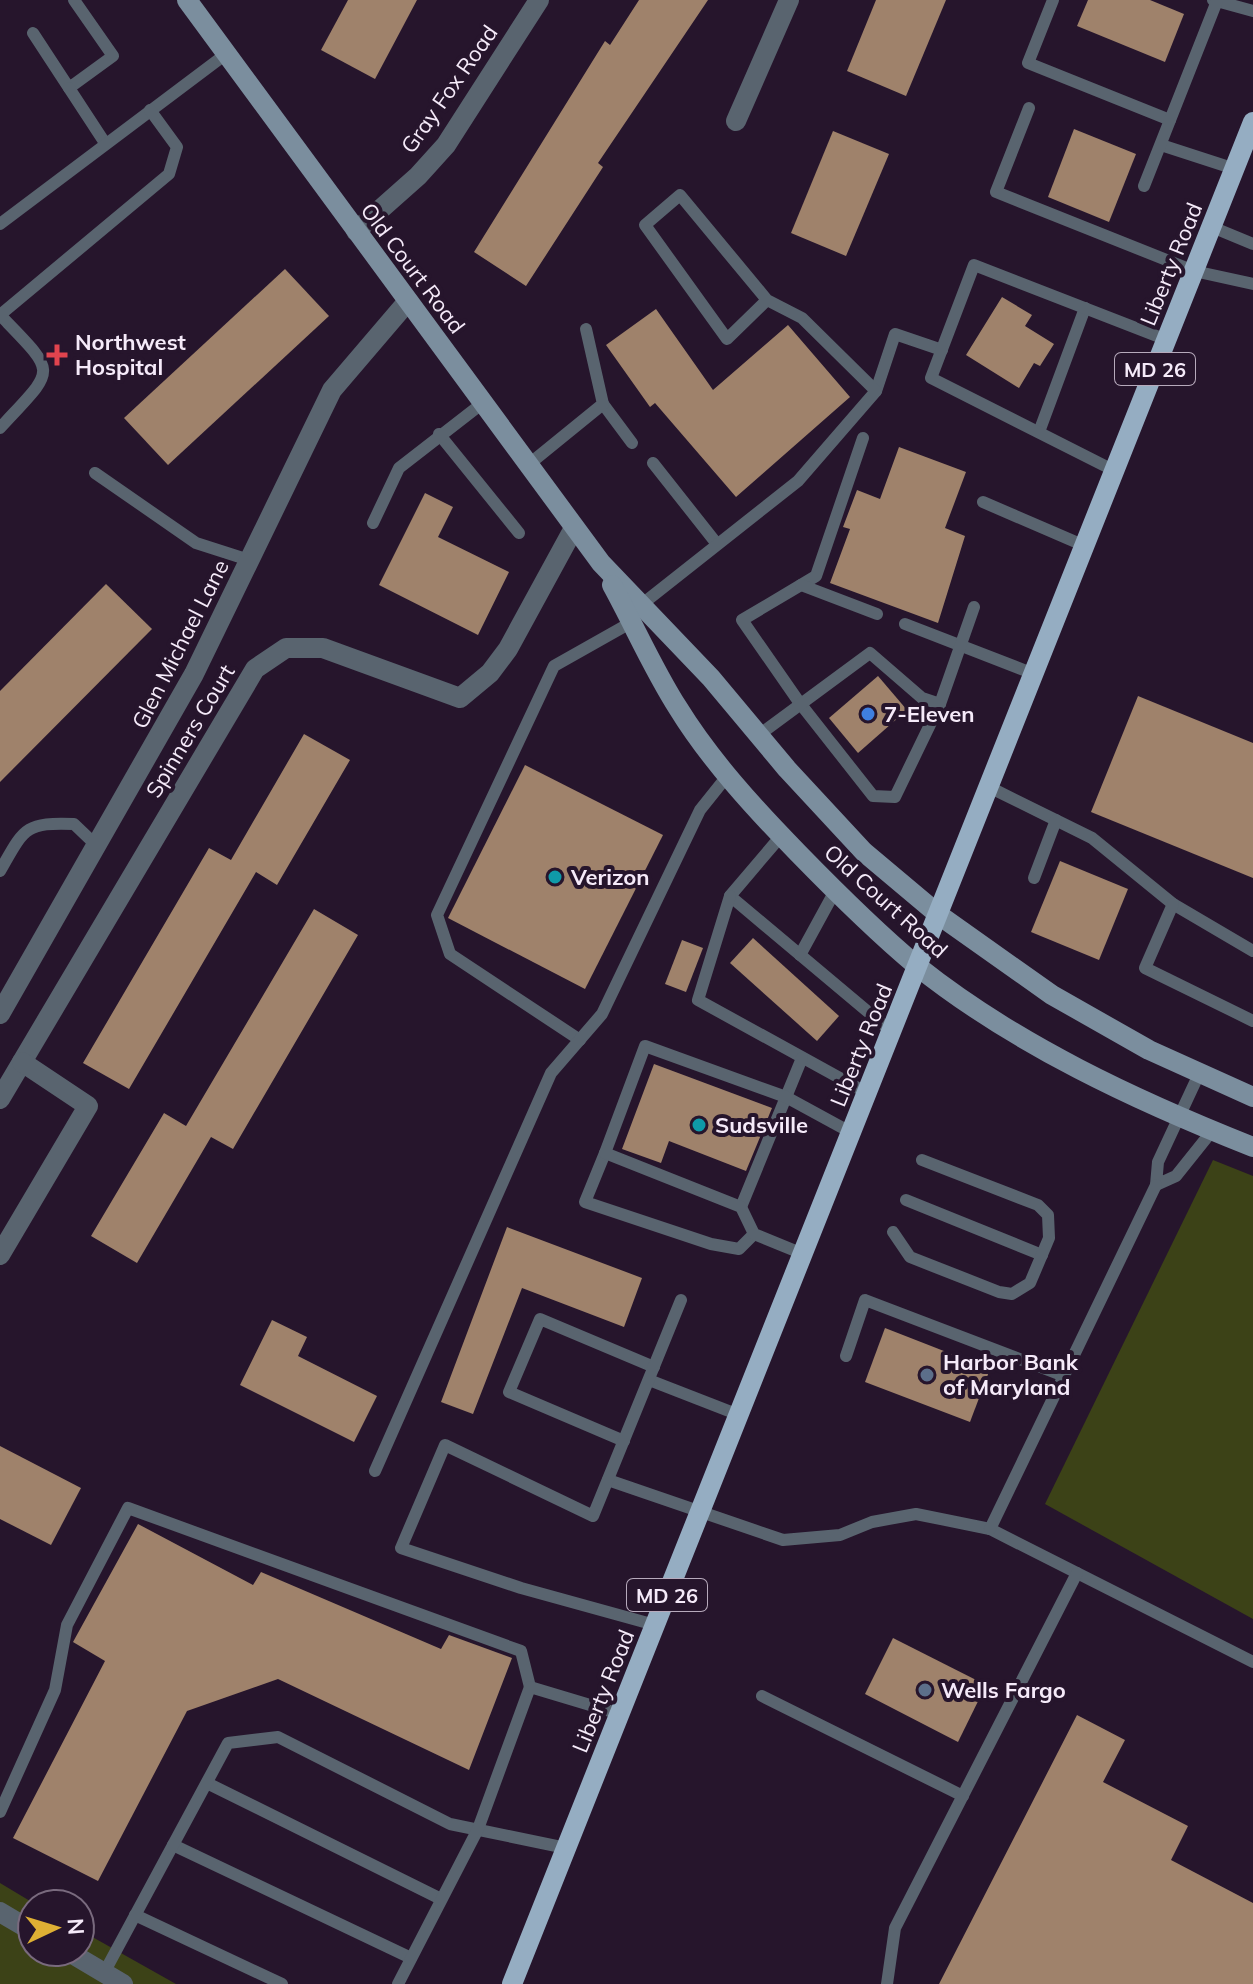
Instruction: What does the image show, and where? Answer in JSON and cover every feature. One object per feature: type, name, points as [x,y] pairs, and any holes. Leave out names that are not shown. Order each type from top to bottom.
[{"type":"main road","name":"Old Court Road","points":[[187,0],[601,563],[637,614],[678,709],[728,775],[781,836],[835,891],[918,966],[1016,1032],[1178,1118],[1253,1147]]},
{"type":"main road","name":"Liberty Road","points":[[512,1984],[1253,122]]},
{"type":"main road","name":"Old Court Road","points":[[637,614],[711,678],[864,852],[939,915],[1052,995],[1199,1074],[1253,1097]]},
{"type":"street","name":"Gray Fox Road","points":[[356,231],[418,176],[446,145],[539,0]]},
{"type":"street","points":[[736,121],[789,0]]},
{"type":"street","name":"Glen Michael Lane","points":[[0,1014],[194,674],[332,390],[408,301]]},
{"type":"street","name":"Spinners Court","points":[[0,1099],[255,669],[286,648],[323,648],[460,698],[490,673],[508,649],[574,528]]},
{"type":"street","points":[[0,1255],[88,1106],[22,1062]]},
{"type":"street","points":[[95,1968],[117,1981]]},
{"type":"lane","points":[[69,88],[113,56],[74,0]]},
{"type":"lane","points":[[1053,0],[1028,63],[1170,120]]},
{"type":"lane","points":[[1144,186],[1215,1],[1253,11]]},
{"type":"lane","points":[[33,33],[105,143]]},
{"type":"lane","points":[[0,224],[226,54]]},
{"type":"lane","points":[[1029,108],[996,192],[1194,271],[1253,284]]},
{"type":"lane","points":[[0,428],[39,386],[45,374],[43,360],[0,315],[169,174],[177,147],[150,110]]},
{"type":"lane","points":[[1161,145],[1235,169]]},
{"type":"lane","points":[[767,300],[727,339],[645,225],[680,195],[767,300],[802,318],[876,391]]},
{"type":"lane","points":[[1212,227],[1253,244]]},
{"type":"lane","points":[[1115,471],[931,378],[974,265],[1167,340]]},
{"type":"lane","points":[[1039,432],[1085,308]]},
{"type":"lane","points":[[586,329],[603,404],[632,443]]},
{"type":"lane","points":[[580,1040],[450,954],[437,915],[554,666],[637,614],[717,544],[798,481],[876,391],[895,334],[942,350]]},
{"type":"lane","points":[[373,523],[399,468],[484,402]]},
{"type":"lane","points":[[528,465],[603,404]]},
{"type":"lane","points":[[439,434],[519,533]]},
{"type":"lane","points":[[863,438],[816,576],[742,620],[799,702],[873,796],[895,797],[940,704],[974,607]]},
{"type":"lane","points":[[653,463],[717,544]]},
{"type":"lane","points":[[95,473],[196,543],[249,560]]},
{"type":"lane","points":[[983,502],[1085,546]]},
{"type":"lane","points":[[801,585],[877,614]]},
{"type":"lane","points":[[905,624],[1034,674]]},
{"type":"lane","points":[[759,735],[799,702],[870,653],[922,698],[940,704]]},
{"type":"lane","points":[[375,1471],[551,1073],[602,1014],[700,810],[728,775]]},
{"type":"lane","points":[[989,787],[1092,838],[1173,904],[1253,951]]},
{"type":"lane","points":[[1034,878],[1056,820]]},
{"type":"lane","points":[[0,871],[20,836],[39,823],[74,824],[97,846]]},
{"type":"lane","points":[[781,836],[730,896],[698,1000],[867,1093]]},
{"type":"lane","points":[[800,955],[835,891]]},
{"type":"lane","points":[[730,896],[892,1032]]},
{"type":"lane","points":[[1173,904],[1145,968],[1253,1021]]},
{"type":"lane","points":[[754,1234],[739,1249],[711,1244],[585,1202],[645,1046],[786,1097],[852,1133]]},
{"type":"lane","points":[[741,1207],[802,1058]]},
{"type":"lane","points":[[990,1529],[1156,1185],[1158,1162],[1199,1074]]},
{"type":"lane","points":[[1156,1185],[1176,1176],[1212,1131]]},
{"type":"lane","points":[[605,1153],[741,1207],[754,1234],[803,1254]]},
{"type":"lane","points":[[893,1232],[910,1257],[999,1292],[1024,1290],[1042,1255],[1050,1226],[1048,1215],[1038,1205],[922,1160]]},
{"type":"lane","points":[[906,1200],[1042,1255]]},
{"type":"lane","points":[[655,1625],[521,1588],[401,1548],[445,1445],[593,1516],[681,1300]]},
{"type":"lane","points":[[846,1356],[865,1300],[1064,1376]]},
{"type":"lane","points":[[624,1441],[509,1392],[540,1319],[654,1367]]},
{"type":"lane","points":[[649,1380],[739,1415]]},
{"type":"lane","points":[[608,1480],[699,1514],[783,1540],[840,1535],[872,1522],[916,1514],[990,1529],[1253,1662]]},
{"type":"lane","points":[[0,1812],[55,1690],[67,1625],[128,1508],[521,1651],[530,1687],[478,1829],[398,1984]]},
{"type":"lane","points":[[887,1984],[895,1928],[1077,1573]]},
{"type":"lane","points":[[530,1687],[620,1714]]},
{"type":"lane","points":[[762,1696],[963,1796]]},
{"type":"lane","points":[[117,1981],[135,1915],[228,1743],[278,1737],[450,1824],[566,1848]]},
{"type":"lane","points":[[207,1783],[441,1899]]},
{"type":"lane","points":[[173,1845],[411,1958]]},
{"type":"lane","points":[[135,1915],[282,1984]]},
{"type":"green space","points":[[1213,1160],[1253,1176],[1253,1619],[1045,1504]]},
{"type":"green space","points":[[0,1883],[16,1893],[16,1968],[96,1968],[96,1939],[176,1984],[0,1984]]},
{"type":"building","points":[[348,0],[417,0],[375,79],[321,50]]},
{"type":"building","points":[[639,0],[708,0],[598,163],[603,167],[526,286],[474,252],[605,41],[610,45]]},
{"type":"building","points":[[876,0],[946,0],[906,96],[847,71]]},
{"type":"building","points":[[1088,0],[1150,0],[1184,14],[1165,62],[1077,26]]},
{"type":"building","points":[[1074,129],[1136,154],[1109,222],[1048,197]]},
{"type":"building","points":[[833,131],[889,154],[846,256],[791,233]]},
{"type":"building","points":[[285,269],[329,316],[168,465],[124,418]]},
{"type":"building","points":[[1002,297],[1032,315],[1025,326],[1054,344],[1040,366],[1034,363],[1019,388],[966,355]]},
{"type":"building","points":[[656,309],[713,390],[788,325],[850,397],[736,497],[655,403],[650,407],[606,345]]},
{"type":"building","points":[[899,447],[966,472],[945,528],[965,536],[938,623],[830,583],[850,529],[843,527],[857,490],[880,499]]},
{"type":"building","points":[[425,493],[453,507],[438,537],[509,572],[478,635],[379,585]]},
{"type":"building","points":[[106,584],[152,629],[0,782],[0,691]]},
{"type":"building","name":"7-Eleven","points":[[878,676],[907,710],[858,753],[829,718]]},
{"type":"building","points":[[1138,696],[1253,743],[1253,878],[1091,812]]},
{"type":"building","points":[[304,734],[350,760],[277,885],[256,872],[129,1089],[83,1063],[209,848],[231,860]]},
{"type":"building","name":"Verizon","points":[[525,765],[663,835],[585,989],[448,918]]},
{"type":"building","points":[[1060,861],[1128,889],[1099,960],[1031,932]]},
{"type":"building","points":[[314,909],[358,935],[233,1149],[211,1137],[137,1263],[91,1236],[164,1113],[186,1126]]},
{"type":"building","points":[[753,938],[839,1016],[817,1041],[730,963]]},
{"type":"building","points":[[682,940],[703,948],[686,992],[665,984]]},
{"type":"building","name":"Sudsville","points":[[654,1064],[772,1108],[746,1171],[669,1141],[661,1163],[622,1149]]},
{"type":"building","points":[[507,1227],[642,1278],[624,1327],[522,1288],[473,1414],[441,1402]]},
{"type":"building","points":[[272,1320],[307,1337],[298,1356],[377,1396],[354,1442],[240,1385]]},
{"type":"building","name":"Harbor Bank of Maryland","points":[[885,1328],[990,1369],[970,1422],[865,1382]]},
{"type":"building","points":[[0,1446],[81,1488],[51,1545],[0,1519]]},
{"type":"building","points":[[138,1524],[253,1585],[261,1572],[441,1649],[449,1635],[512,1658],[469,1770],[278,1679],[187,1711],[98,1881],[13,1838],[105,1661],[73,1642]]},
{"type":"building","name":"Wells Fargo","points":[[893,1638],[986,1685],[958,1742],[865,1694]]},
{"type":"building","points":[[1077,1715],[1125,1740],[1103,1782],[1188,1826],[1171,1860],[1253,1903],[1253,1984],[939,1984]]},
{"type":"place","name":"Northwest Hospital","points":[[57,355]]},
{"type":"place","name":"7-Eleven","points":[[868,714]]},
{"type":"place","name":"Verizon","points":[[555,877]]},
{"type":"place","name":"Sudsville","points":[[699,1125]]},
{"type":"place","name":"Harbor Bank of Maryland","points":[[927,1375]]},
{"type":"place","name":"Wells Fargo","points":[[925,1690]]}]
